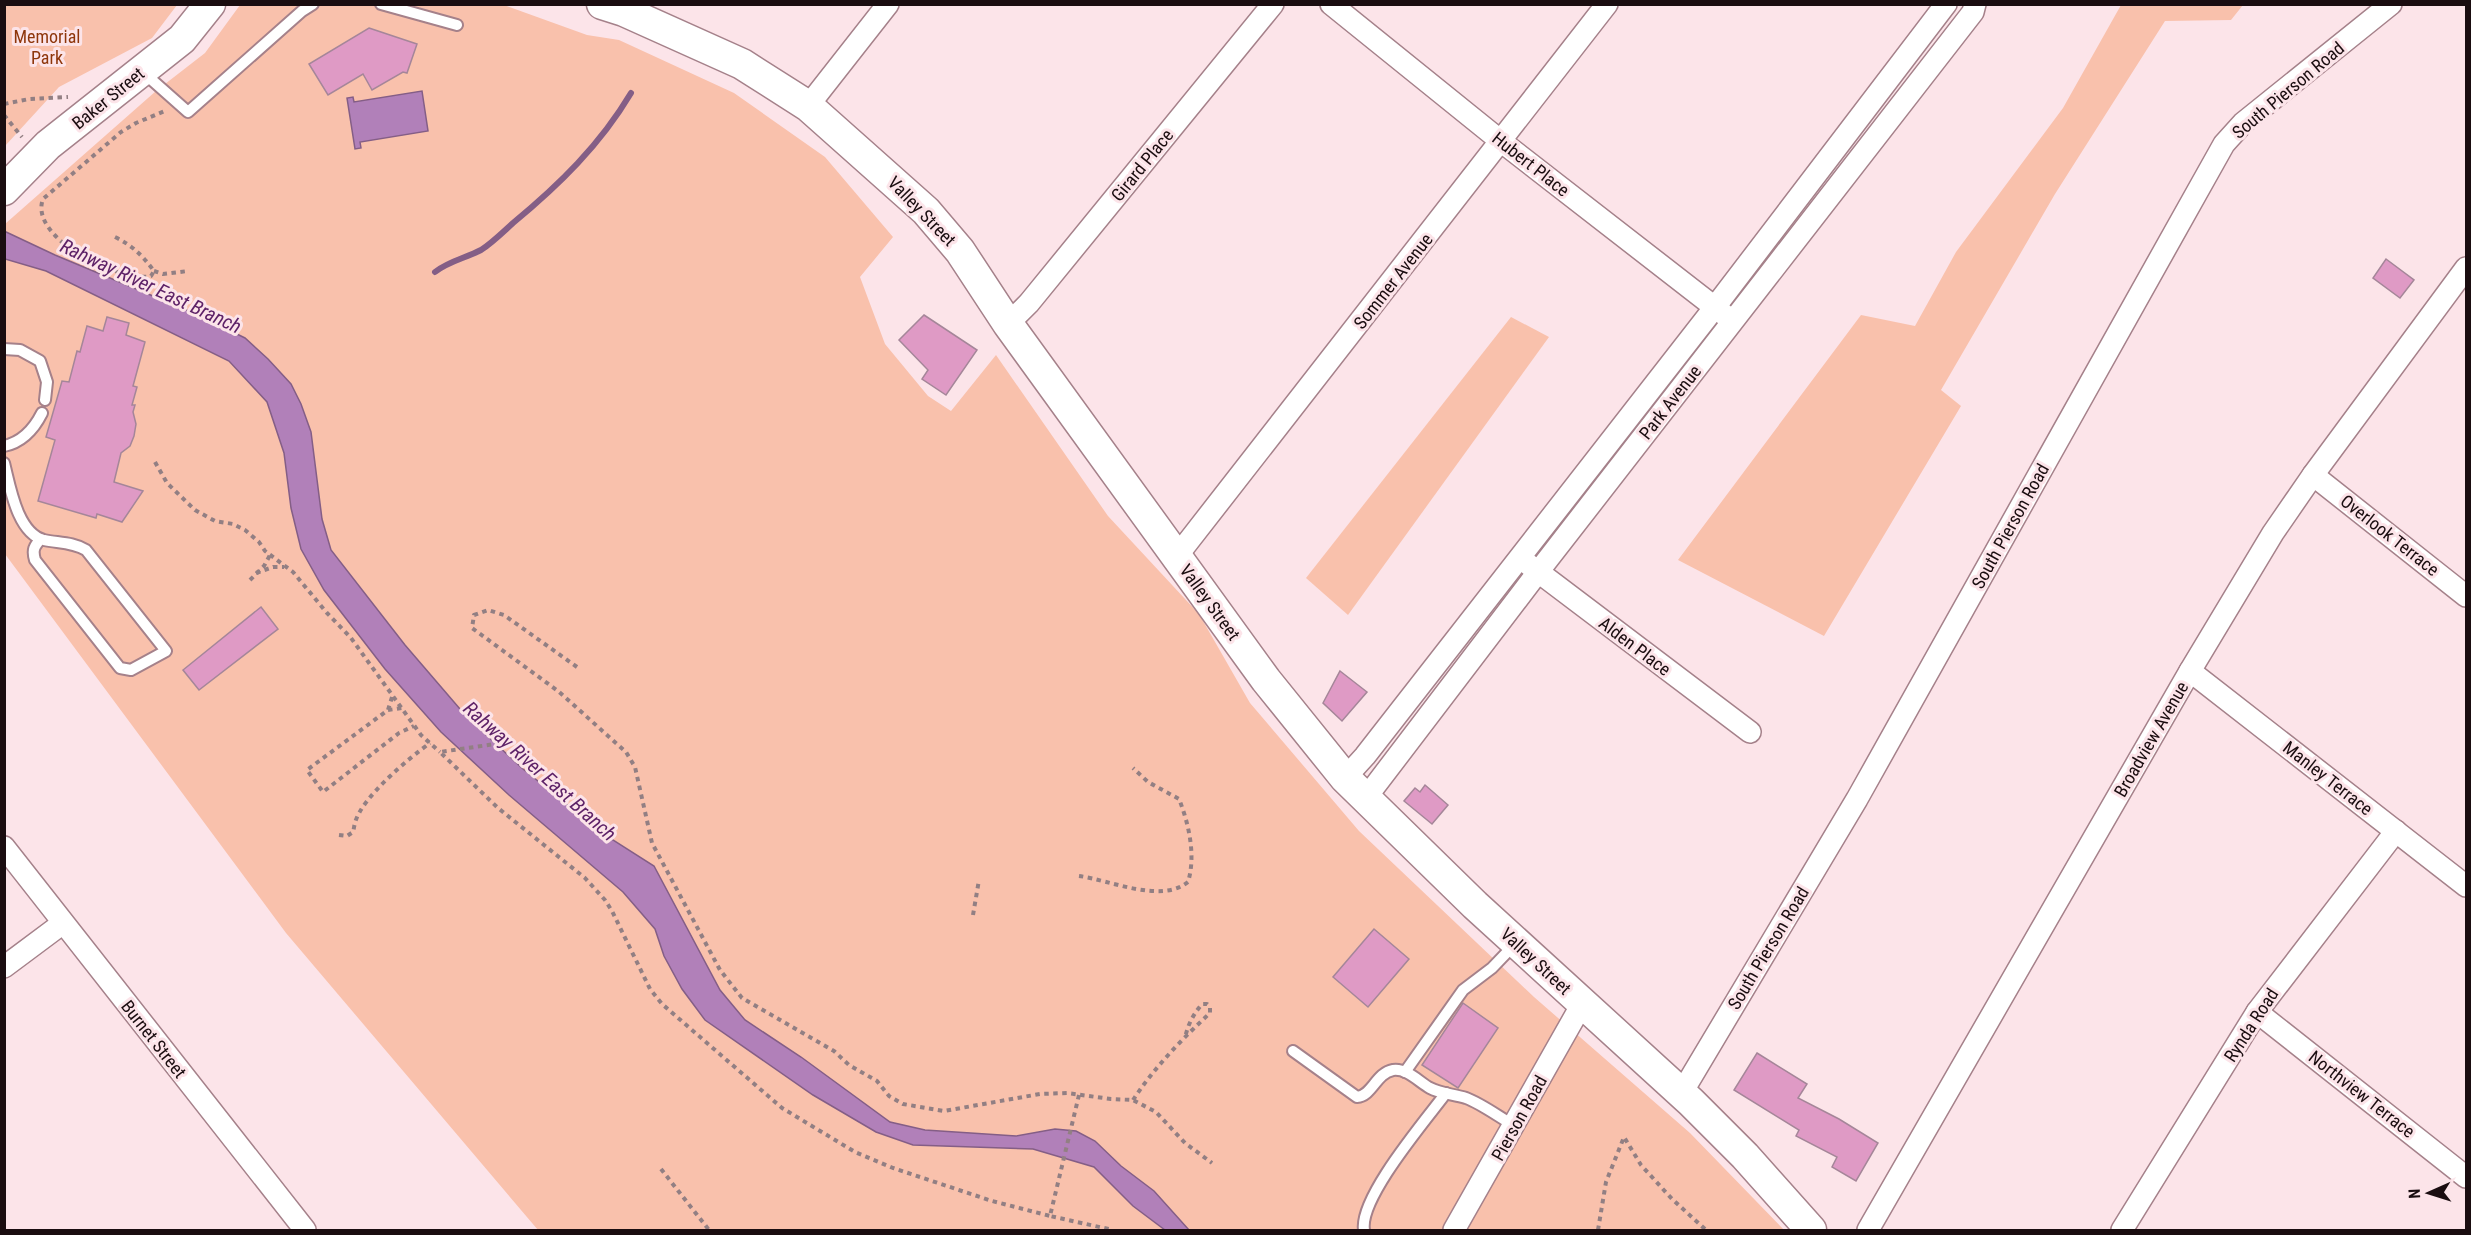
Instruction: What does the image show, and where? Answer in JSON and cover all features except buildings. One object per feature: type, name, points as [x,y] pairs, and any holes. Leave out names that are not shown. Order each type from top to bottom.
[{"type":"main road","name":"Baker Street","points":[[4,190],[48,145],[182,39],[210,4]]},
{"type":"main road","name":"Valley Street","points":[[617,7],[742,64],[808,106],[926,211],[960,251],[1008,324],[1266,680],[1344,778],[1516,943],[1681,1094],[1745,1156],[1811,1230]]},
{"type":"street","points":[[808,106],[888,4]]},
{"type":"street","name":"Girard Place","points":[[1008,324],[1029,303],[1273,4]]},
{"type":"street","name":"Hubert Place","points":[[1331,4],[1502,142],[1733,321]]},
{"type":"street","name":"Sommer Avenue","points":[[1177,556],[1502,142],[1607,4]]},
{"type":"street","name":"Park Avenue","points":[[1344,778],[1365,756],[1520,558],[1947,4]]},
{"type":"street","name":"Park Avenue","points":[[1365,799],[1538,572],[1973,12],[1975,4]]},
{"type":"street","name":"South Pierson Road","points":[[1681,1094],[1857,799],[2224,144],[2243,123],[2391,4]]},
{"type":"street","name":"Broadview Avenue","points":[[1868,1230],[2190,671],[2273,533],[2313,475],[2466,268]]},
{"type":"street","name":"Overlook Terrace","points":[[2313,475],[2466,596]]},
{"type":"street","name":"Alden Place","points":[[1520,558],[1750,732]]},
{"type":"street","name":"Manley Terrace","points":[[2190,671],[2466,886]]},
{"type":"street","name":"Rynda Road","points":[[2122,1230],[2257,1012],[2396,831]]},
{"type":"street","name":"Burnet Street","points":[[4,847],[305,1230]]},
{"type":"street","points":[[4,967],[63,923]]},
{"type":"street","name":"Pierson Road","points":[[1454,1230],[1515,1126],[1582,1004]]},
{"type":"street","name":"Northview Terrace","points":[[2257,1012],[2466,1177]]},
{"type":"lane","points":[[141,71],[188,111],[302,11],[313,4]]},
{"type":"lane","points":[[381,4],[457,26]]},
{"type":"lane","points":[[4,348],[20,350],[40,361],[47,382],[45,400]]},
{"type":"lane","points":[[4,446],[26,435],[42,413]]},
{"type":"lane","points":[[4,463],[14,504],[21,519],[41,539],[74,544],[86,550],[166,651],[131,670],[120,668],[35,560],[33,553],[41,539]]},
{"type":"lane","points":[[1405,1072],[1462,990],[1492,968],[1516,943]]},
{"type":"lane","points":[[1293,1051],[1357,1097],[1367,1093],[1386,1072],[1395,1069],[1405,1072],[1431,1089],[1467,1099],[1515,1126]]},
{"type":"lane","points":[[1364,1230],[1362,1221],[1376,1191],[1398,1156],[1446,1093]]},
{"type":"path","points":[[4,104],[29,99],[68,97]]},
{"type":"path","points":[[154,271],[151,276],[144,278],[128,275],[66,247],[47,229],[41,204],[49,194],[121,132],[168,110],[188,111]]},
{"type":"path","points":[[4,115],[23,137]]},
{"type":"path","points":[[115,237],[131,245],[154,271],[164,274],[188,271]]},
{"type":"path","points":[[155,462],[167,483],[195,510],[215,521],[233,524],[245,530],[270,555],[293,572],[351,638],[414,726],[430,743],[498,808],[585,878],[609,905],[650,989],[662,1004],[782,1108],[855,1152],[893,1168],[981,1197],[1113,1230]]},
{"type":"path","points":[[250,580],[264,566],[270,555]]},
{"type":"path","points":[[256,573],[281,565],[293,572]]},
{"type":"path","points":[[577,667],[504,615],[488,610],[474,615],[472,628],[558,691],[626,752],[635,767],[650,840],[720,970],[742,998],[834,1051],[849,1065],[877,1081],[889,1096],[903,1104],[944,1111],[1040,1094],[1133,1100],[1156,1112],[1185,1143],[1212,1163]]},
{"type":"path","points":[[388,710],[392,696]]},
{"type":"path","points":[[402,708],[388,710],[307,770],[323,792],[399,733],[414,726]]},
{"type":"path","points":[[440,752],[509,742]]},
{"type":"path","points":[[339,835],[347,836],[353,832],[355,822],[370,798],[430,743]]},
{"type":"path","points":[[1078,876],[1155,892],[1169,891],[1188,882],[1192,856],[1187,823],[1179,799],[1148,782],[1133,768]]},
{"type":"path","points":[[973,915],[979,880]]},
{"type":"path","points":[[1133,1100],[1155,1071],[1210,1013],[1210,1007],[1207,1004],[1202,1004],[1196,1011],[1189,1022],[1185,1038]]},
{"type":"path","points":[[1050,1216],[1079,1095]]},
{"type":"path","points":[[1598,1230],[1606,1182],[1624,1137],[1641,1165],[1672,1199],[1706,1230]]},
{"type":"path","points":[[662,1169],[709,1230]]},
{"type":"green space","name":"Memorial Park","points":[[5,4],[177,5],[152,38],[59,87],[5,146]]},
{"type":"green space","points":[[240,5],[504,5],[587,35],[619,40],[734,93],[825,157],[893,237],[860,277],[885,344],[928,396],[951,411],[996,355],[1108,516],[1199,614],[1250,703],[1359,831],[1534,997],[1690,1133],[1784,1230],[538,1230],[286,933],[5,554],[5,224],[156,91],[205,53]]},
{"type":"green space","points":[[2121,5],[2243,5],[2231,20],[2165,21],[2055,194],[1941,390],[1961,406],[1824,636],[1678,560],[1861,315],[1915,326],[1956,252],[2063,108]]},
{"type":"green space","points":[[1511,317],[1549,337],[1348,615],[1306,578]]},
{"type":"shaded area","points":[[422,91],[428,131],[360,142],[361,148],[355,149],[347,98],[353,97],[354,102]]},
{"type":"shaded area","points":[[4,231],[196,314],[245,338],[268,359],[291,384],[311,432],[322,519],[331,550],[405,645],[466,716],[523,769],[605,835],[654,866],[720,990],[745,1020],[801,1057],[890,1122],[925,1130],[1016,1136],[1055,1129],[1076,1131],[1095,1141],[1121,1166],[1154,1191],[1189,1230],[1165,1230],[1133,1206],[1094,1167],[1033,1149],[913,1145],[876,1132],[813,1095],[705,1020],[682,989],[664,956],[655,929],[623,892],[509,795],[441,732],[385,669],[324,590],[301,549],[291,508],[284,453],[267,402],[229,361],[46,271],[5,259]]},
{"type":"waterway","points":[[435,272],[485,247],[546,194],[592,147],[631,93]]},
{"type":"water label","name":"Rahway River East Branch","points":[[151,286]]},
{"type":"water label","name":"Rahway River East Branch","points":[[540,771]]}]
